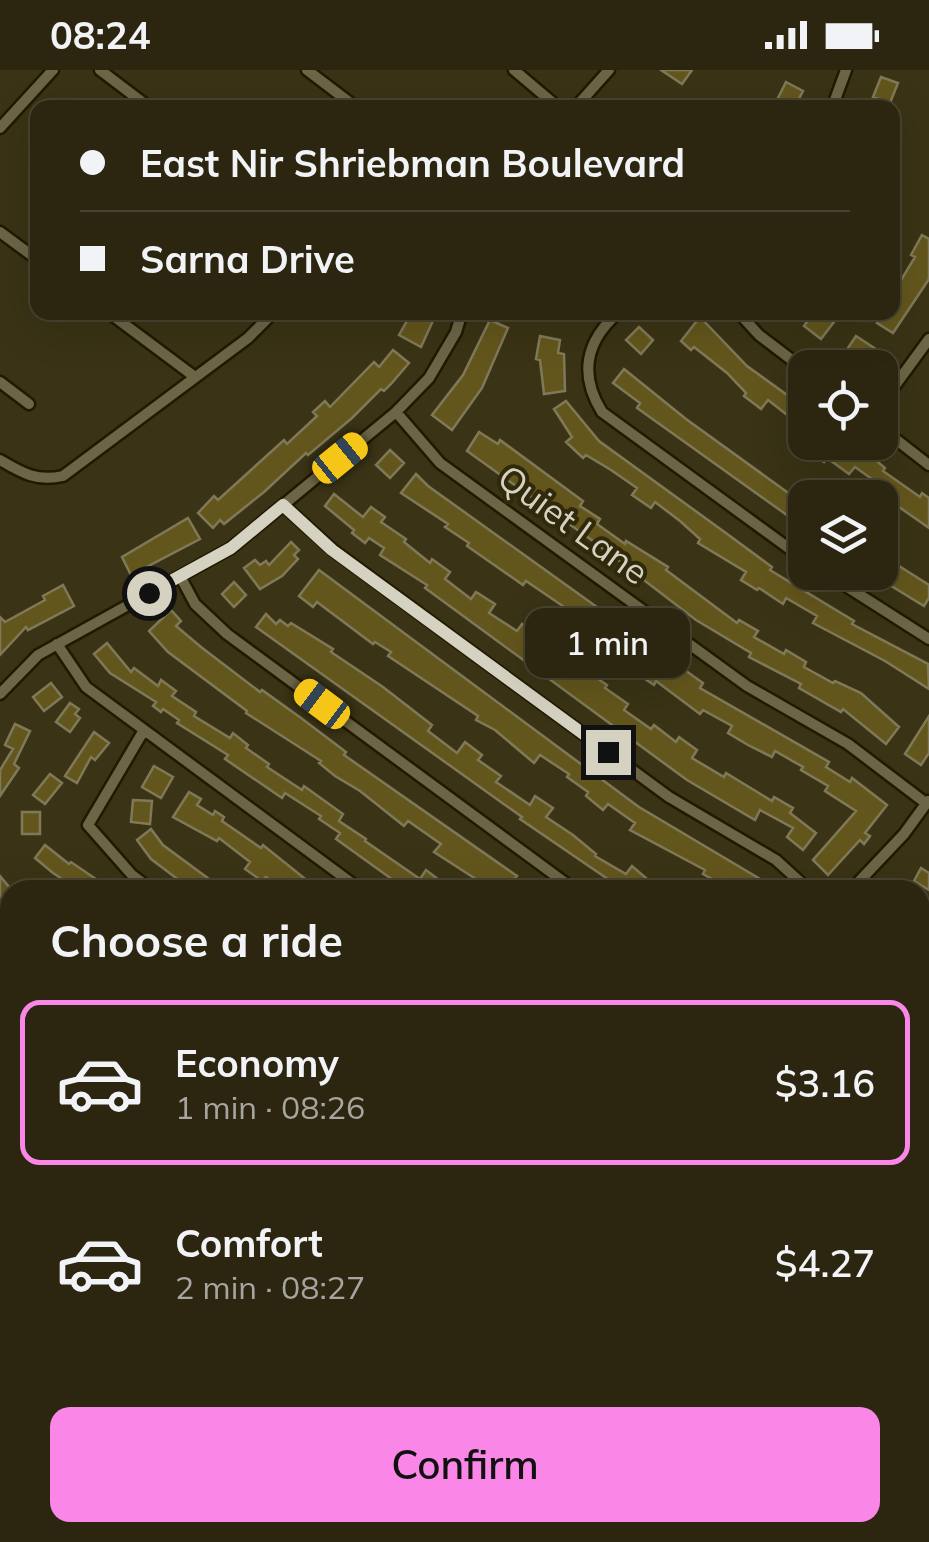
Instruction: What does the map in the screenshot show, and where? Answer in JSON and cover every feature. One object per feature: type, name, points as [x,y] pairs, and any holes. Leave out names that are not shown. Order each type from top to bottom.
[{"type":"street","points":[[0,128],[53,70]]},
{"type":"street","points":[[100,70],[139,100]]},
{"type":"street","points":[[306,70],[346,100]]},
{"type":"street","points":[[514,70],[550,100]]},
{"type":"street","points":[[581,100],[609,70]]},
{"type":"street","points":[[835,100],[846,70]]},
{"type":"street","points":[[0,232],[30,254]]},
{"type":"street","points":[[119,320],[195,378]]},
{"type":"street","points":[[0,460],[27,476],[46,480],[63,476],[248,338],[266,320]]},
{"type":"street","points":[[0,694],[38,655],[231,548],[396,412],[428,378],[460,320]]},
{"type":"street","points":[[610,320],[590,351],[588,384],[602,412],[788,548]]},
{"type":"street","points":[[745,320],[788,357]]},
{"type":"street","points":[[898,382],[929,340]]},
{"type":"street","points":[[0,382],[29,404]]},
{"type":"street","name":"Quiet Lane","points":[[396,412],[440,462],[747,686],[848,744],[928,802]]},
{"type":"street","points":[[898,442],[929,465]]},
{"type":"street","points":[[283,505],[332,550],[669,796],[776,860],[798,880]]},
{"type":"street","points":[[180,576],[195,604],[227,634],[561,880]]},
{"type":"street","points":[[852,590],[929,639]]},
{"type":"street","points":[[57,644],[86,688],[347,880]]},
{"type":"street","points":[[140,880],[88,824],[144,730]]},
{"type":"street","points":[[861,880],[928,802]]},
{"type":"building","points":[[661,70],[692,70],[682,84]]},
{"type":"building","points":[[881,77],[898,83],[891,100],[873,97]]},
{"type":"building","points":[[786,82],[803,91],[798,100],[777,100]]},
{"type":"building","points":[[922,235],[929,239],[929,279],[893,333],[877,323],[900,320],[900,282],[915,257],[911,255]]},
{"type":"building","points":[[407,320],[433,320],[421,347],[399,335]]},
{"type":"building","points":[[490,320],[508,328],[482,388],[452,430],[432,415],[463,375]]},
{"type":"building","points":[[698,320],[703,320],[747,366],[788,396],[788,416],[768,400],[761,409],[744,396],[746,393],[727,373],[694,347],[691,350],[681,341]]},
{"type":"building","points":[[808,320],[834,322],[821,339],[804,326]]},
{"type":"building","points":[[639,327],[653,340],[641,354],[626,340]]},
{"type":"building","points":[[540,336],[560,340],[558,353],[564,354],[565,391],[544,394],[540,360],[536,359]]},
{"type":"building","points":[[856,336],[877,350],[847,350]]},
{"type":"building","points":[[393,350],[409,363],[391,384],[264,492],[224,524],[220,520],[213,528],[198,513],[214,496],[218,500],[284,440],[287,444],[317,416],[313,412],[325,401],[330,407],[374,362],[379,367]]},
{"type":"building","points":[[624,369],[788,493],[788,516],[637,408],[640,403],[613,383]]},
{"type":"building","points":[[566,401],[599,441],[772,567],[770,570],[788,581],[788,590],[803,590],[854,621],[852,624],[928,664],[929,689],[813,623],[817,616],[786,598],[783,604],[741,580],[746,572],[698,543],[700,539],[680,521],[655,502],[651,508],[632,495],[637,488],[611,470],[586,455],[583,458],[566,442],[572,437],[554,409]]},
{"type":"building","points":[[479,432],[498,444],[500,440],[583,501],[580,506],[600,519],[597,524],[625,544],[626,541],[668,567],[666,570],[737,623],[739,620],[758,631],[754,637],[784,654],[786,650],[806,662],[804,667],[833,683],[861,693],[899,727],[886,744],[843,709],[841,712],[799,688],[801,684],[749,657],[751,653],[696,620],[467,451]]},
{"type":"building","points":[[390,450],[404,463],[390,478],[376,465]]},
{"type":"building","points":[[830,460],[875,460],[896,480],[873,480],[855,467],[849,474]]},
{"type":"building","points":[[416,474],[703,683],[700,688],[829,762],[826,767],[850,782],[852,778],[887,805],[865,833],[870,836],[864,844],[860,840],[828,875],[813,860],[856,811],[825,791],[828,786],[801,770],[803,767],[775,751],[772,757],[748,745],[728,733],[732,726],[703,710],[700,714],[656,681],[654,685],[636,673],[643,662],[616,643],[592,630],[584,641],[572,633],[576,628],[570,624],[576,615],[467,546],[469,543],[445,527],[448,524],[401,493]]},
{"type":"building","points":[[898,482],[920,497],[922,493],[929,498],[929,528],[898,506]]},
{"type":"building","points":[[334,494],[363,517],[371,507],[385,517],[381,522],[406,539],[404,542],[430,563],[432,559],[450,572],[445,579],[471,599],[476,592],[495,604],[489,613],[517,631],[522,624],[540,638],[533,646],[561,664],[566,657],[628,704],[624,710],[651,729],[654,725],[676,742],[679,737],[697,750],[692,758],[772,801],[774,797],[793,808],[790,813],[816,833],[803,850],[787,837],[793,828],[760,810],[755,820],[687,780],[425,588],[427,585],[380,555],[384,548],[369,538],[365,543],[352,533],[354,530],[325,506]]},
{"type":"building","points":[[188,518],[200,539],[131,575],[122,557]]},
{"type":"building","points":[[291,542],[299,550],[294,555],[298,559],[282,576],[260,589],[244,568],[255,560],[260,565],[266,561],[269,565]]},
{"type":"building","points":[[898,565],[929,585],[929,598],[924,606],[898,590]]},
{"type":"building","points":[[319,570],[639,807],[759,880],[714,880],[703,874],[705,870],[630,830],[635,823],[608,804],[603,810],[586,796],[588,792],[567,777],[569,774],[540,755],[534,763],[495,730],[476,720],[478,716],[388,656],[391,652],[373,644],[317,602],[313,607],[299,596]]},
{"type":"building","points":[[234,582],[246,595],[234,607],[222,594]]},
{"type":"building","points":[[63,585],[74,606],[28,630],[26,627],[0,655],[0,617],[5,622]]},
{"type":"building","points":[[171,610],[181,621],[176,626],[201,647],[518,880],[477,880],[434,852],[441,844],[408,821],[404,826],[335,776],[321,761],[246,713],[168,652],[149,631]]},
{"type":"building","points":[[266,614],[276,624],[280,620],[288,626],[291,623],[333,649],[331,652],[432,725],[428,731],[457,753],[465,742],[482,755],[478,760],[501,776],[496,782],[530,805],[535,796],[553,808],[546,817],[595,856],[626,874],[632,866],[648,880],[609,880],[256,627]]},
{"type":"building","points":[[107,643],[131,672],[134,668],[158,686],[161,680],[176,691],[172,696],[196,712],[194,716],[230,738],[233,733],[269,764],[267,767],[302,790],[304,786],[343,814],[339,821],[365,841],[420,879],[426,870],[439,880],[393,880],[336,839],[340,833],[319,819],[321,816],[285,793],[282,798],[225,759],[228,755],[153,706],[156,702],[110,673],[94,654]]},
{"type":"building","points":[[51,683],[62,697],[44,711],[33,697]]},
{"type":"building","points":[[70,703],[79,709],[75,714],[80,718],[70,732],[56,722]]},
{"type":"building","points":[[929,716],[929,753],[921,765],[905,754]]},
{"type":"building","points":[[15,724],[30,731],[14,764],[19,768],[0,796],[0,770],[13,749],[5,745]]},
{"type":"building","points":[[94,732],[109,743],[95,760],[91,757],[77,783],[65,776]]},
{"type":"building","points":[[154,766],[173,777],[161,798],[142,787]]},
{"type":"building","points":[[50,774],[62,783],[45,804],[33,795]]},
{"type":"building","points":[[189,792],[201,799],[197,805],[224,817],[222,821],[261,848],[263,845],[307,880],[261,880],[245,869],[250,862],[219,838],[217,841],[173,817]]},
{"type":"building","points":[[133,800],[152,801],[150,824],[131,822]]},
{"type":"building","points":[[22,812],[40,812],[40,834],[22,834]]},
{"type":"building","points":[[151,829],[163,845],[210,880],[179,880],[151,859],[137,840]]},
{"type":"building","points":[[45,845],[97,880],[64,880],[35,858]]},
{"type":"building","points":[[921,868],[929,873],[929,880],[915,880]]},
{"type":"route","points":[[149,593],[231,548],[283,505],[332,550],[608,752]]}]
